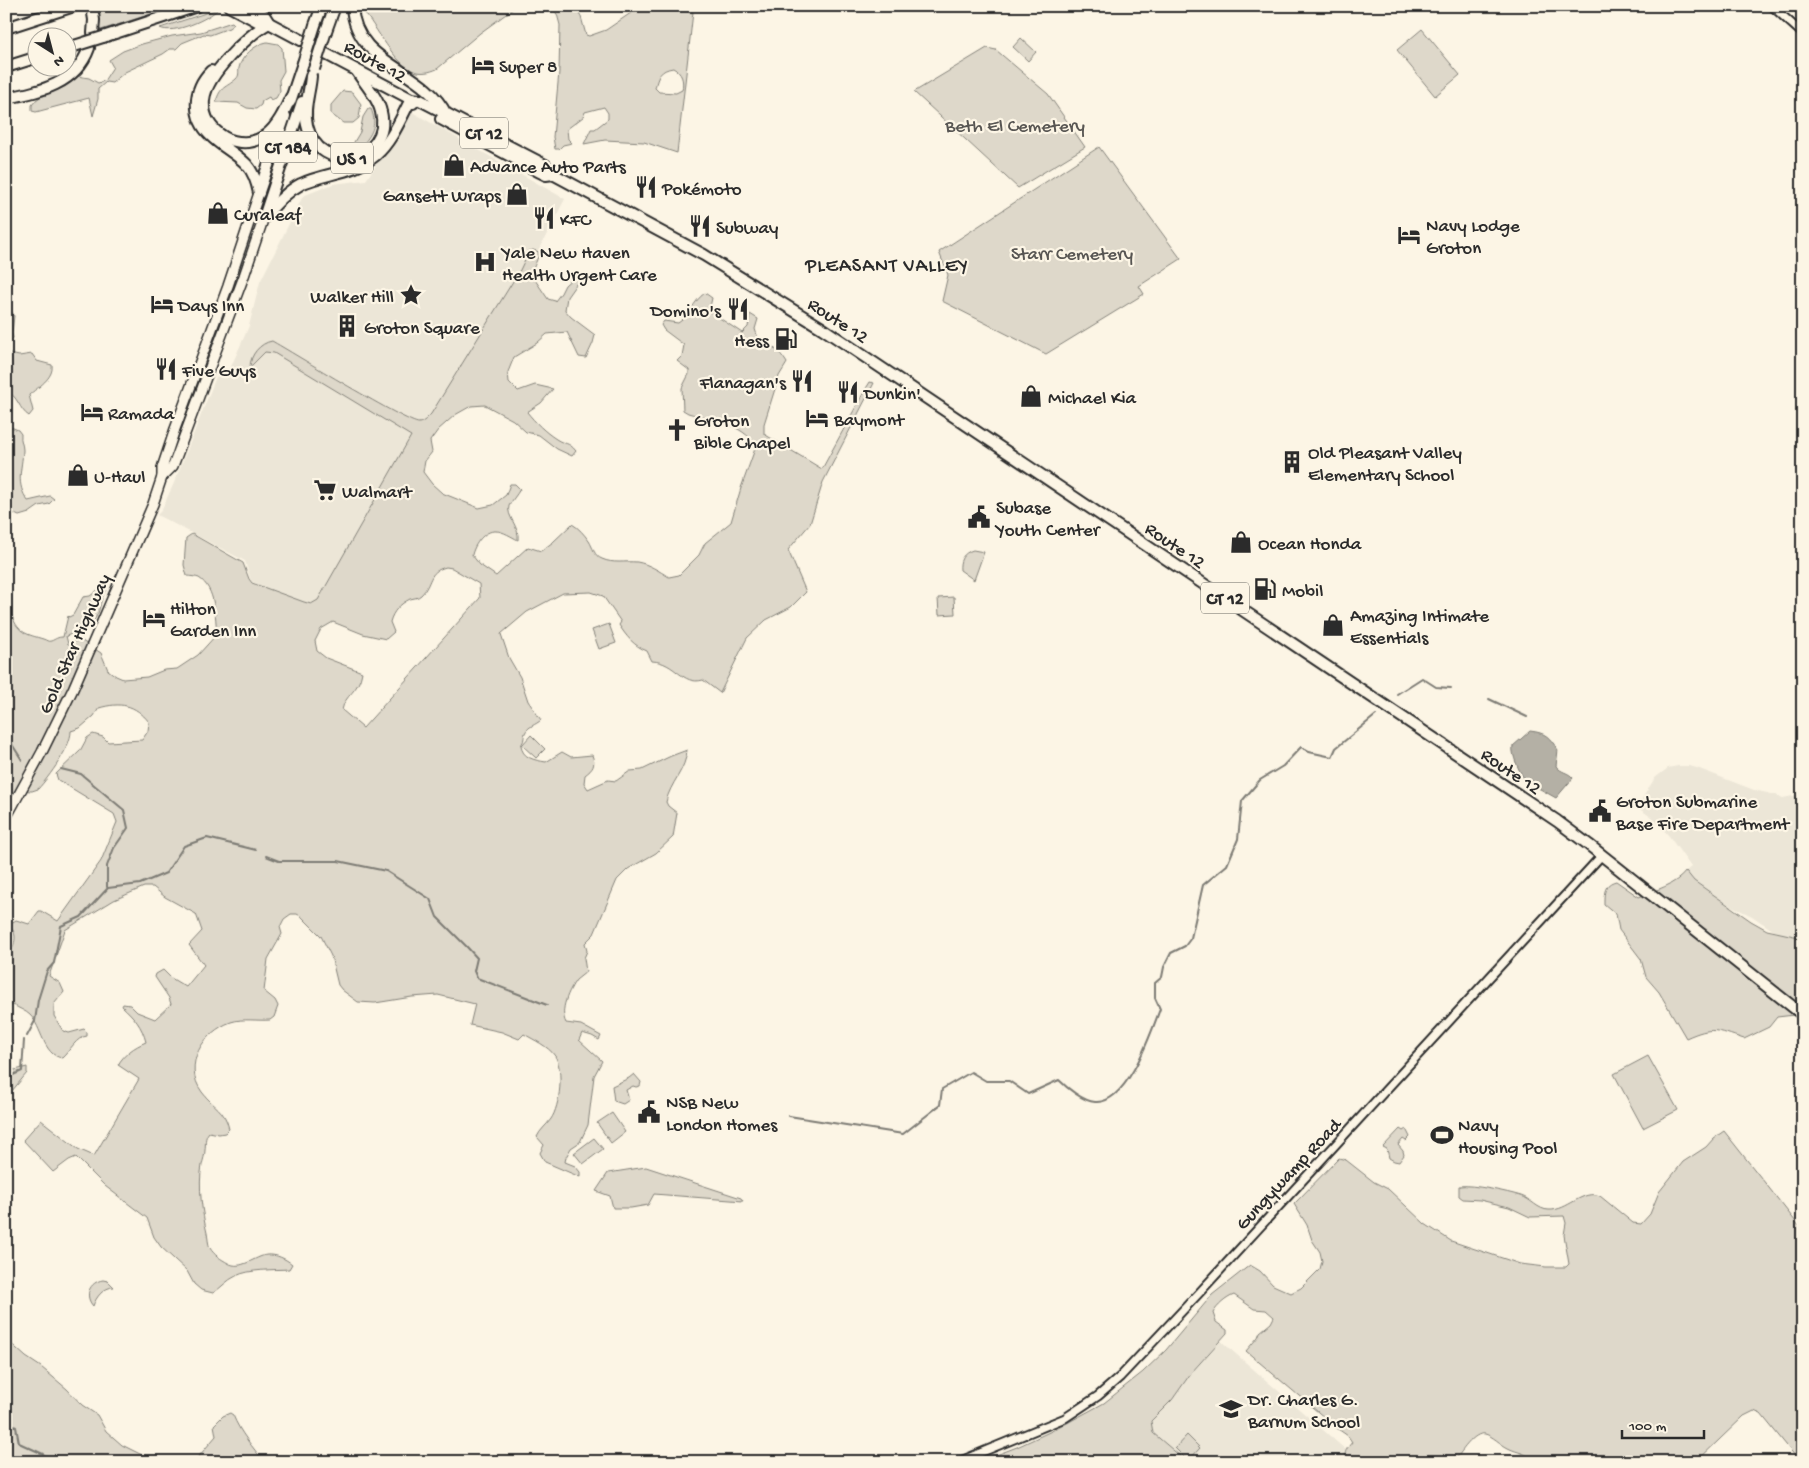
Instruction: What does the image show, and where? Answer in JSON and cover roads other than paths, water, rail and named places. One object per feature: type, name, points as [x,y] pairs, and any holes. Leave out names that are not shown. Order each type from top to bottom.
[{"type":"highway","points":[[229,6],[259,22],[270,22]]},
{"type":"highway","points":[[249,6],[264,15],[270,22],[301,40]]},
{"type":"highway","name":"CT 184","points":[[259,193],[322,6]]},
{"type":"highway","name":"US 1","points":[[335,6],[312,72],[306,115],[311,138],[325,153],[336,158],[350,158],[359,155],[372,146],[380,134],[382,123],[379,106],[354,68]]},
{"type":"highway","points":[[352,6],[357,29],[368,46],[379,57],[420,83],[438,100],[447,115]]},
{"type":"highway","points":[[6,28],[72,7]]},
{"type":"highway","points":[[92,7],[98,35]]},
{"type":"highway","points":[[78,43],[98,35],[194,7]]},
{"type":"highway","points":[[270,22],[255,32],[228,59],[209,83],[204,103],[209,122],[215,131],[231,141],[252,141],[263,136],[277,122],[291,97]]},
{"type":"highway","points":[[8,97],[39,91],[61,82],[78,66],[89,48]]},
{"type":"highway","name":"Route 12","points":[[324,52],[411,99],[418,107],[540,172],[546,175],[553,174]]},
{"type":"highway","points":[[228,59],[212,70],[201,83],[197,100],[197,113],[202,125],[210,135],[248,166],[254,176],[259,193]]},
{"type":"highway","points":[[6,66],[28,60]]},
{"type":"highway","name":"CT 184","points":[[264,217],[312,72]]},
{"type":"highway","points":[[264,217],[282,197],[296,187],[356,166],[371,158],[386,143],[411,99]]},
{"type":"highway","name":"Route 12","points":[[411,99],[420,100],[545,165],[553,174],[707,257],[813,323],[1416,725],[1561,824],[1803,1015]]},
{"type":"main road","name":"Gold Star Highway","points":[[6,818],[42,752],[73,689],[112,594],[153,504],[175,429],[228,286],[259,193]]},
{"type":"main road","name":"Gold Star Highway","points":[[162,477],[173,466],[264,217]]},
{"type":"street","points":[[1772,6],[1803,34]]},
{"type":"street","name":"Gungywamp Road","points":[[958,1462],[1065,1418],[1092,1400],[1120,1377],[1602,855]]},
{"type":"waterway","points":[[1397,694],[1422,678],[1436,687],[1451,688]]},
{"type":"waterway","points":[[1489,699],[1527,717]]},
{"type":"waterway","points":[[789,1116],[903,1134],[940,1105],[942,1089],[971,1072],[986,1081],[1009,1081],[1028,1094],[1059,1080],[1080,1097],[1095,1102],[1107,1100],[1127,1080],[1144,1050],[1160,1009],[1155,998],[1155,983],[1162,977],[1164,967],[1171,953],[1185,946],[1191,938],[1203,885],[1227,865],[1238,839],[1242,801],[1260,780],[1283,766],[1301,747],[1309,752],[1332,757],[1336,748],[1376,715]]},
{"type":"waterway","points":[[6,735],[22,760]]},
{"type":"waterway","points":[[61,769],[81,774],[124,810],[128,828],[114,848],[107,866],[107,887]]},
{"type":"waterway","points":[[27,1036],[35,1021],[38,1000],[47,971],[54,963],[61,926],[81,917],[108,888],[140,884],[166,873],[184,846],[207,838],[256,850]]},
{"type":"waterway","points":[[266,856],[279,861],[338,861],[386,871],[430,899],[437,917],[477,958],[474,971],[477,978],[547,1005]]},
{"type":"waterway","points":[[13,1075],[22,1071],[24,1040]]},
{"type":"waterway","points":[[6,1422],[16,1427],[19,1443],[43,1454],[53,1462]]},
{"type":"place","name":"Super 8","points":[[483,65]]},
{"type":"place","name":"Advance Auto Parts","points":[[454,165]]},
{"type":"place","name":"Pokémoto","points":[[646,187]]},
{"type":"place","name":"Gansett Wraps","points":[[517,194]]},
{"type":"place","name":"Curaleaf","points":[[218,213]]},
{"type":"place","name":"KFC","points":[[544,218]]},
{"type":"place","name":"Subway","points":[[700,226]]},
{"type":"place","name":"Navy Lodge Groton","points":[[1409,235]]},
{"type":"place","name":"Yale New Haven Health Urgent Care","points":[[485,262]]},
{"type":"place","name":"Walker Hill","points":[[411,295]]},
{"type":"place","name":"Days Inn","points":[[162,304]]},
{"type":"place","name":"Domino's","points":[[738,309]]},
{"type":"place","name":"Groton Square","points":[[347,326]]},
{"type":"place","name":"Hess","points":[[786,339]]},
{"type":"place","name":"Five Guys","points":[[166,369]]},
{"type":"place","name":"Flanagan's","points":[[802,381]]},
{"type":"place","name":"Dunkin'","points":[[848,392]]},
{"type":"place","name":"Michael Kia","points":[[1031,396]]},
{"type":"place","name":"Ramada","points":[[92,412]]},
{"type":"place","name":"Baymont","points":[[817,418]]},
{"type":"place","name":"Groton Bible Chapel","points":[[677,430]]},
{"type":"place","name":"Old Pleasant Valley Elementary School","points":[[1292,462]]},
{"type":"place","name":"U-Haul","points":[[78,475]]},
{"type":"place","name":"Walmart","points":[[325,490]]},
{"type":"place","name":"Subase Youth Center","points":[[979,517]]},
{"type":"place","name":"Ocean Honda","points":[[1241,542]]},
{"type":"place","name":"Mobil","points":[[1265,589]]},
{"type":"place","name":"Hilton Garden Inn","points":[[154,618]]},
{"type":"place","name":"Amazing Intimate Essentials","points":[[1333,625]]},
{"type":"place","name":"Groton Submarine Base Fire Department","points":[[1600,811]]},
{"type":"place","name":"NSB New London Homes","points":[[649,1112]]},
{"type":"place","name":"Navy Housing Pool","points":[[1442,1135]]},
{"type":"place","name":"Dr. Charles G. Barnum School","points":[[1231,1409]]},
{"type":"district","name":"PLEASANT VALLEY","points":[[887,264]]},
{"type":"park label","name":"Beth El Cemetery","points":[[1015,124]]},
{"type":"park label","name":"Starr Cemetery","points":[[1072,252]]}]
